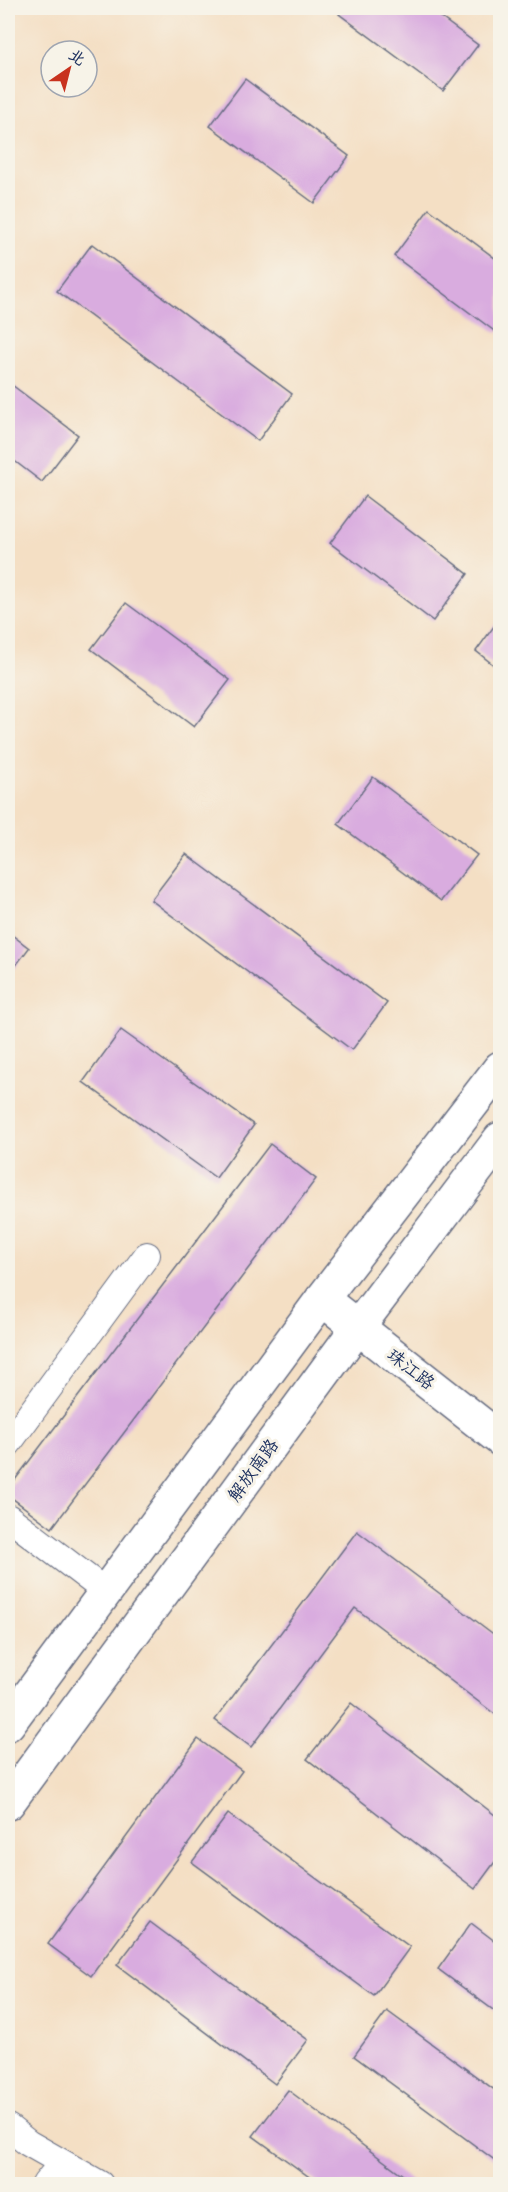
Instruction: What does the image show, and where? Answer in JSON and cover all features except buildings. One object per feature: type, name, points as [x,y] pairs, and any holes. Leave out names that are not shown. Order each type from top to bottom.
[{"type":"main road","points":[[8,1724],[322,1299],[501,1068]]},
{"type":"main road","name":"解放南路","points":[[8,1803],[358,1327],[501,1139]]},
{"type":"main road","name":"珠江路","points":[[322,1299],[501,1439]]},
{"type":"street","points":[[8,1444],[147,1255]]},
{"type":"street","points":[[8,1517],[105,1591]]},
{"type":"street","points":[[8,2127],[28,2143],[100,2184]]},
{"type":"street","points":[[45,2184],[62,2163]]}]
